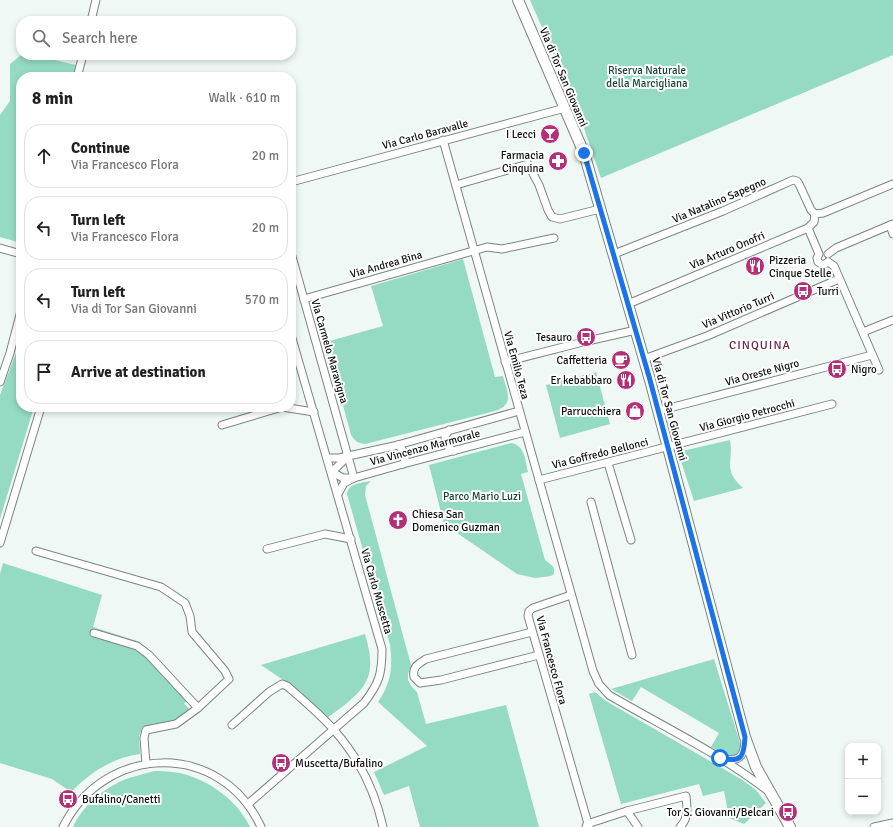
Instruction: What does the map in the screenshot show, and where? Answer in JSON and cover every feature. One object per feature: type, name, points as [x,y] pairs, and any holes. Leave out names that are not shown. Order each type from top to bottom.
[{"type":"street","points":[[92,16],[96,0]]},
{"type":"street","name":"Via di Tor San Giovanni","points":[[518,0],[584,153],[644,359],[745,737],[756,767],[790,827]]},
{"type":"street","points":[[78,72],[82,60]]},
{"type":"street","name":"Via Carlo Baravalle","points":[[296,181],[565,108]]},
{"type":"street","name":"Via Emilio Teza","points":[[443,140],[571,595]]},
{"type":"street","points":[[456,185],[528,164],[552,217],[560,219],[600,209]]},
{"type":"street","name":"Via Natalino Sapegno","points":[[614,254],[716,214],[793,180],[800,184],[811,210],[815,214]]},
{"type":"street","points":[[828,254],[830,258],[828,262],[823,265],[819,263],[817,260],[819,254],[808,228],[814,222],[815,214],[824,213],[893,184]]},
{"type":"street","points":[[828,254],[836,248],[891,224],[893,234]]},
{"type":"street","name":"Via Arturo Onofri","points":[[628,304],[808,228]]},
{"type":"street","name":"Via Andrea Bina","points":[[304,299],[487,247],[502,249],[554,238]]},
{"type":"street","points":[[0,248],[16,253]]},
{"type":"street","points":[[819,254],[824,252],[828,254]]},
{"type":"street","points":[[828,262],[834,266],[879,370]]},
{"type":"street","name":"Via Carmelo Maravigna","points":[[296,271],[354,478]]},
{"type":"street","name":"Via Vittorio Turri","points":[[644,359],[707,336],[839,279]]},
{"type":"street","points":[[863,332],[893,320]]},
{"type":"street","points":[[0,382],[16,330]]},
{"type":"street","points":[[505,362],[636,330]]},
{"type":"street","name":"Via Carlo Muscetta","points":[[248,804],[364,703],[376,687],[381,676],[382,649],[328,458],[296,352]]},
{"type":"street","name":"Via Oreste Nigro","points":[[658,411],[872,355]]},
{"type":"street","name":"Via Giorgio Petrocchi","points":[[668,447],[832,404]]},
{"type":"street","points":[[296,409],[314,412]]},
{"type":"street","name":"Via Vincenzo Marmorale","points":[[328,458],[339,458],[398,445],[519,411]]},
{"type":"street","points":[[0,543],[39,412]]},
{"type":"street","points":[[222,425],[265,412]]},
{"type":"street","points":[[449,430],[445,436],[445,444],[448,448],[454,451]]},
{"type":"street","name":"Via Vincenzo Marmorale","points":[[338,494],[344,484],[354,478],[525,432]]},
{"type":"street","points":[[398,445],[405,455],[406,460],[403,464]]},
{"type":"street","name":"Via Goffredo Bellonci","points":[[539,480],[668,447]]},
{"type":"street","points":[[348,456],[332,472],[343,478],[354,478]]},
{"type":"street","points":[[608,462],[631,540]]},
{"type":"street","points":[[591,502],[632,655]]},
{"type":"street","points":[[267,549],[325,534],[351,539]]},
{"type":"street","points":[[36,551],[162,587],[185,602],[190,616],[192,632],[225,671],[229,679],[198,708],[176,724],[146,730],[144,738],[146,764]]},
{"type":"street","points":[[571,595],[593,672],[599,684],[609,695],[720,758],[752,779],[771,794]]},
{"type":"street","name":"Via Francesco Flora","points":[[571,595],[533,608],[529,611],[528,616],[588,826]]},
{"type":"street","points":[[532,632],[426,659],[415,665],[413,670],[414,677],[420,683],[441,680],[539,655]]},
{"type":"street","points":[[94,633],[137,646],[149,656],[198,708]]},
{"type":"street","points":[[232,726],[269,692],[282,684],[287,686],[334,729],[362,767],[383,827]]},
{"type":"street","points":[[720,758],[732,761],[740,757],[744,752],[745,737]]},
{"type":"street","points":[[63,827],[77,804],[96,786],[120,771],[159,762],[177,764],[198,769],[226,784],[248,804],[261,827]]},
{"type":"street","points":[[588,826],[627,811],[686,796],[687,813],[684,823],[680,827]]},
{"type":"street","points":[[627,811],[638,827]]},
{"type":"street","points":[[874,827],[893,823]]},
{"type":"green space","name":"Riserva Naturale della Marcigliana","points":[[530,0],[893,0],[893,55],[601,178],[576,105]]},
{"type":"green space","points":[[16,59],[54,60],[76,65],[74,72],[16,72],[16,242],[0,237],[0,115],[10,101],[10,64]]},
{"type":"green space","points":[[463,259],[495,377],[503,376],[508,392],[505,405],[495,411],[365,444],[356,441],[351,435],[326,342],[383,326],[371,286]]},
{"type":"green space","points":[[16,353],[16,412],[32,412],[0,519],[0,395]]},
{"type":"green space","points":[[596,372],[610,424],[560,438],[546,385]]},
{"type":"green space","points":[[730,440],[731,470],[733,476],[743,488],[694,501],[678,452]]},
{"type":"green space","name":"Parco Mario Luzi","points":[[511,443],[516,444],[524,454],[528,472],[521,474],[545,560],[554,569],[554,574],[551,576],[535,578],[517,574],[444,524],[429,465]]},
{"type":"green space","points":[[371,481],[366,486],[365,495],[411,665],[408,680],[417,692],[426,724],[506,705],[539,827],[420,827],[409,786],[384,795],[374,772],[427,746],[378,702],[386,688],[390,675],[390,645],[347,494],[348,490],[353,486]]},
{"type":"green space","points":[[3,563],[102,595],[93,627],[140,642],[190,697],[184,704],[192,711],[173,725],[143,726],[139,736],[140,754],[120,759],[102,767],[86,778],[71,792],[52,779],[0,763],[0,574]]},
{"type":"green space","points":[[365,634],[370,659],[370,668],[365,684],[353,698],[325,720],[301,692],[261,665]]},
{"type":"green space","points":[[714,659],[741,746],[741,750],[736,755],[728,756],[711,747],[719,733],[641,687],[632,701],[611,689]]},
{"type":"green space","points":[[595,692],[606,701],[741,779],[756,790],[766,803],[744,824],[729,818],[724,791],[703,796],[699,784],[621,804],[589,694]]},
{"type":"green space","points":[[154,771],[168,771],[184,774],[207,783],[228,798],[237,807],[250,827],[73,827],[82,811],[102,792],[126,779]]},
{"type":"place","name":"I Lecci","points":[[550,134]]},
{"type":"place","name":"Farmacia Cinquina","points":[[558,161]]},
{"type":"place","name":"Pizzeria Cinque Stelle","points":[[755,266]]},
{"type":"place","name":"Turri","points":[[803,291]]},
{"type":"place","name":"Tesauro","points":[[586,337]]},
{"type":"place","name":"Caffetteria","points":[[621,360]]},
{"type":"place","name":"Nigro","points":[[837,369]]},
{"type":"place","name":"Er kebabbaro","points":[[626,380]]},
{"type":"place","name":"Parrucchiera","points":[[635,411]]},
{"type":"place","name":"Chiesa San Domenico Guzman","points":[[398,520]]},
{"type":"place","name":"Muscetta/Bufalino","points":[[281,763]]},
{"type":"place","name":"Bufalino/Canetti","points":[[68,799]]},
{"type":"place","name":"Tor S. Giovanni/Belcari","points":[[788,812]]},
{"type":"district","name":"CINQUINA","points":[[760,345]]},
{"type":"route","points":[[584,153],[650,380],[745,737],[744,752],[740,757],[732,761],[720,758]]}]
